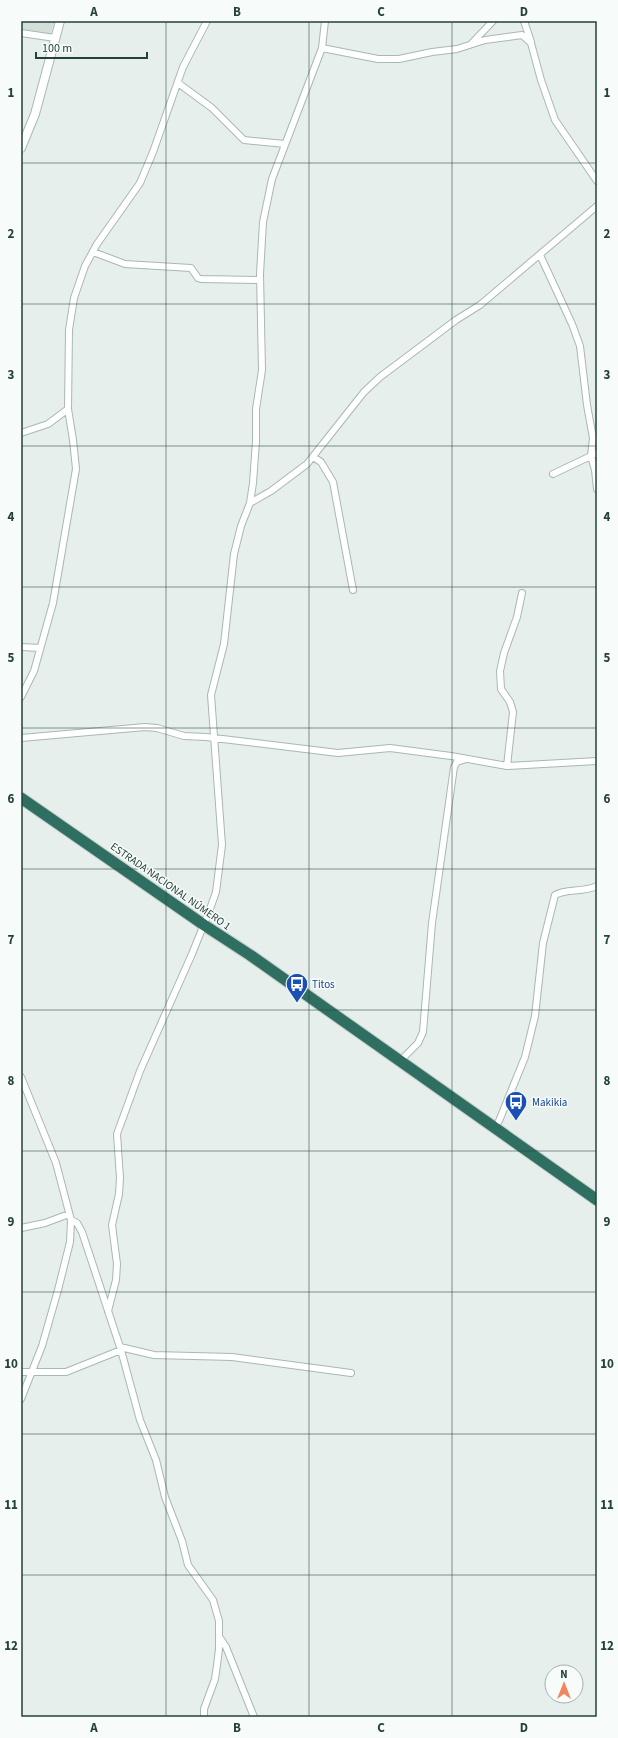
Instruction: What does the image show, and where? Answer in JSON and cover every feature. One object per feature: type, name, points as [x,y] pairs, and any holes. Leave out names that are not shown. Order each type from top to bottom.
[{"type":"highway","name":"ESTRADA NACIONAL NÚMERO 1","points":[[21,798],[306,995],[597,1200]]},
{"type":"street","points":[[21,148],[35,114],[60,21]]},
{"type":"street","points":[[21,698],[34,671],[53,603],[76,469],[74,440],[68,409],[71,313],[85,266],[140,182],[153,152],[183,67],[207,21]]},
{"type":"street","points":[[108,1311],[116,1280],[117,1264],[112,1225],[119,1189],[117,1134],[140,1071],[204,925],[216,892],[222,845],[211,695],[224,644],[234,554],[241,526],[250,503],[255,460],[256,409],[262,370],[260,280],[262,222],[272,179],[322,48],[325,21]]},
{"type":"street","points":[[470,45],[493,21]]},
{"type":"street","points":[[524,21],[541,80],[555,120],[597,181]]},
{"type":"street","points":[[21,33],[55,38]]},
{"type":"street","points":[[322,48],[378,59],[399,59],[432,52],[457,49],[485,40],[516,35],[522,35],[531,43]]},
{"type":"street","points":[[178,83],[212,108],[238,136],[244,140],[285,144]]},
{"type":"street","points":[[250,503],[307,464],[364,392],[380,377],[437,334],[480,305],[597,206]]},
{"type":"street","points":[[93,252],[125,264],[191,268],[198,278],[201,279],[260,280]]},
{"type":"street","points":[[540,255],[572,324],[580,346],[587,405],[593,438],[597,489]]},
{"type":"street","points":[[21,433],[48,424],[68,409]]},
{"type":"street","points":[[553,474],[594,455]]},
{"type":"street","points":[[313,457],[322,462],[333,482],[353,590]]},
{"type":"street","points":[[507,766],[512,712],[510,702],[501,689],[500,671],[504,653],[517,617],[522,593]]},
{"type":"street","points":[[21,647],[40,648]]},
{"type":"street","points":[[21,738],[144,727],[157,728],[184,736],[214,738],[338,753],[390,748],[507,766],[597,761]]},
{"type":"street","points":[[405,1056],[418,1043],[423,1032],[432,923],[448,804],[454,767],[457,762],[467,759]]},
{"type":"street","points":[[499,1121],[525,1057],[534,1016],[543,943],[555,895],[562,891],[587,891],[597,886]]},
{"type":"street","points":[[21,1077],[56,1163],[70,1217],[70,1242],[58,1290],[42,1346],[21,1399]]},
{"type":"street","points":[[70,1217],[77,1223],[82,1232],[121,1348],[140,1420],[156,1460],[170,1514],[177,1528],[188,1565],[213,1600],[220,1621],[220,1638],[215,1679],[204,1709],[204,1717]]},
{"type":"street","points":[[21,1228],[45,1224],[70,1217]]},
{"type":"street","points":[[21,1372],[66,1372],[121,1348],[154,1355],[232,1357],[351,1373]]},
{"type":"street","points":[[220,1638],[226,1647],[254,1717]]},
{"type":"shaded area","points":[[21,21],[55,21],[50,35],[21,31]]},
{"type":"place","name":"Titos","points":[[297,1004]]},
{"type":"place","name":"Makikia","points":[[516,1122]]}]
